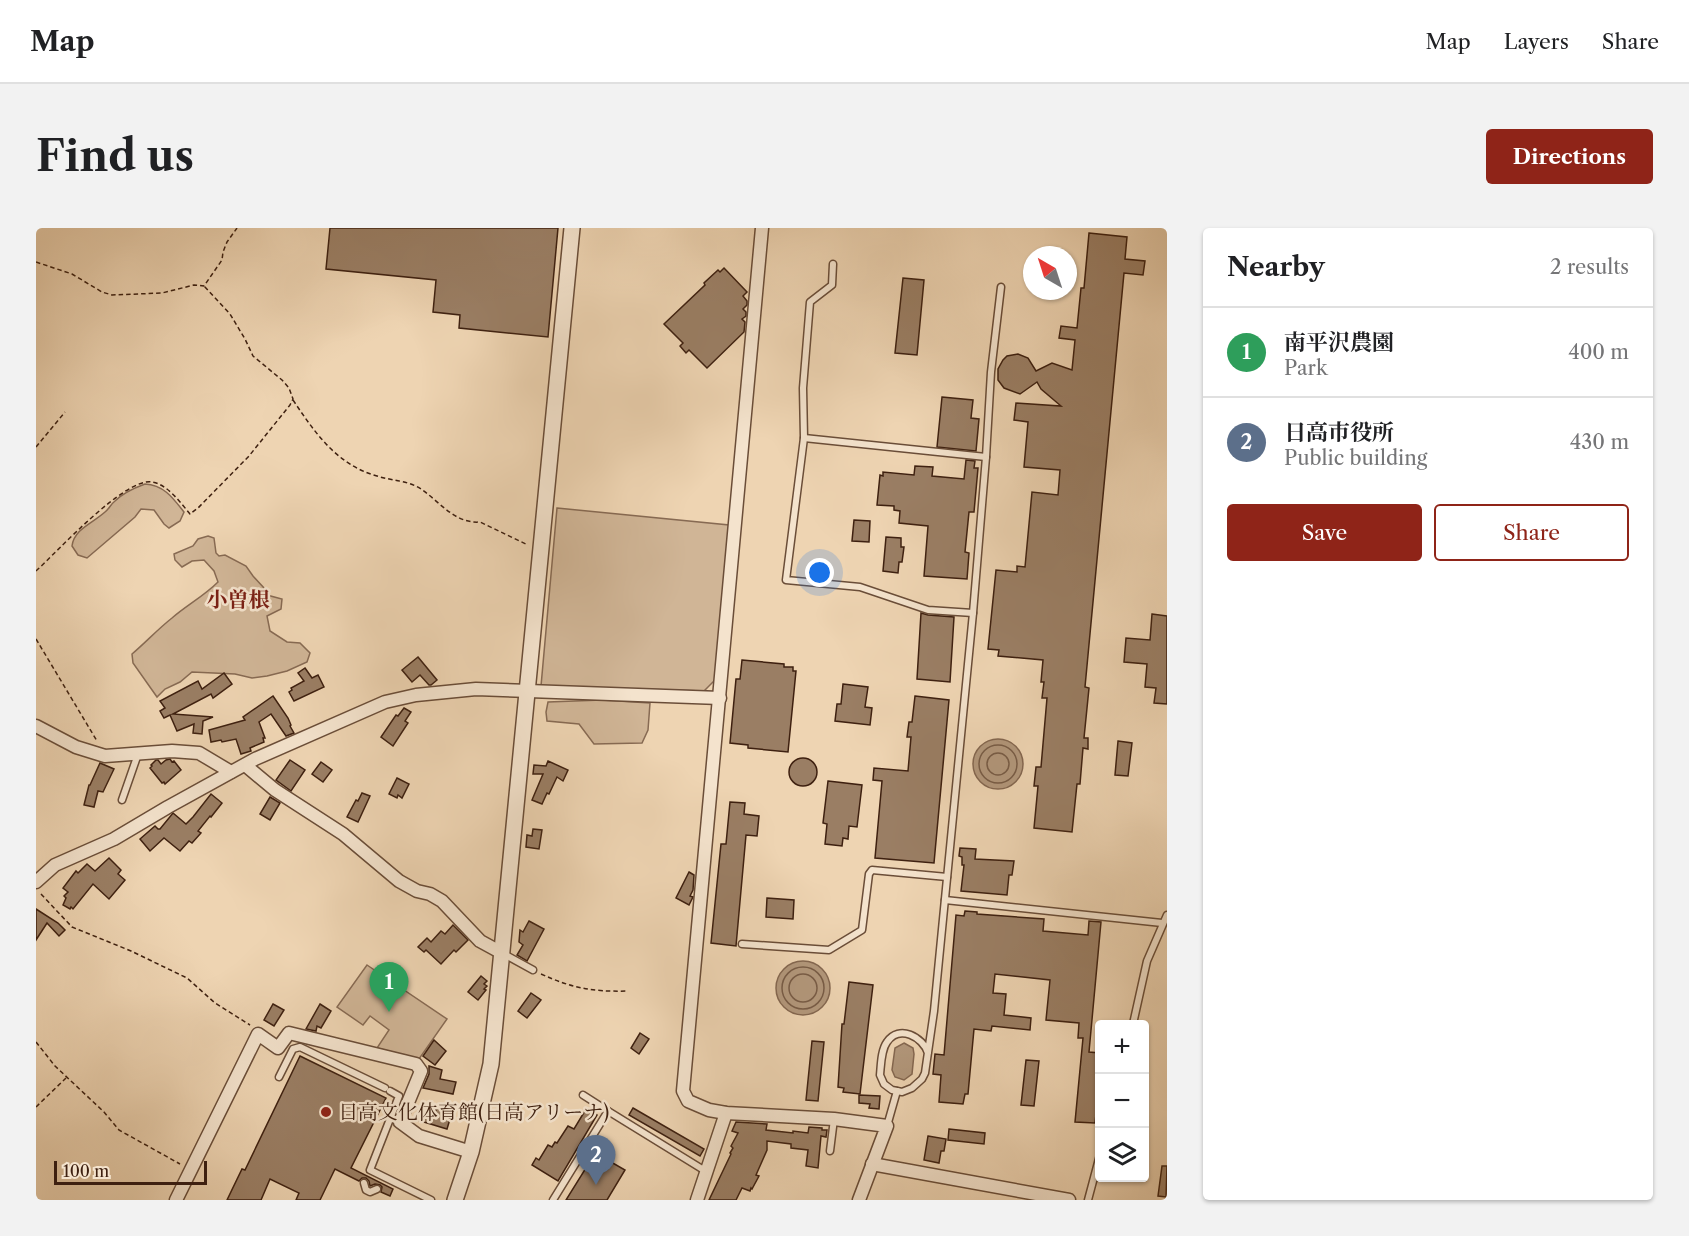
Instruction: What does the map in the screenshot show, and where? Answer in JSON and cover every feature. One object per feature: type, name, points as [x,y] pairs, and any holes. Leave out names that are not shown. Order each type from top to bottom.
[{"type":"street","points":[[455,1200],[471,1152],[491,1064],[572,228]]},
{"type":"street","points":[[762,228],[684,1091],[688,1101],[709,1110],[726,1113],[834,1119],[887,1126],[859,1200]]},
{"type":"street","points":[[36,882],[55,865],[114,839],[244,765],[385,702],[416,695],[476,689],[720,698]]},
{"type":"street","points":[[36,726],[76,747],[105,756],[172,751],[199,753],[231,772]]},
{"type":"street","points":[[244,765],[275,790],[343,834],[399,881],[442,901],[480,941],[501,953]]},
{"type":"street","points":[[176,1200],[258,1034],[278,1048],[289,1033],[417,1064],[421,1071],[400,1122],[419,1136],[471,1152]]},
{"type":"street","points":[[697,1200],[726,1113]]},
{"type":"street","points":[[872,1164],[1063,1199]]},
{"type":"lane","points":[[833,264],[832,285],[810,302],[803,388],[804,438],[786,580],[860,588],[928,610],[973,613]]},
{"type":"lane","points":[[928,1053],[918,1038],[910,1035],[895,1035],[886,1042],[884,1047],[880,1075],[884,1084],[892,1090],[902,1092],[912,1088],[926,1073],[973,613],[991,372],[1001,287]]},
{"type":"lane","points":[[804,438],[986,457]]},
{"type":"lane","points":[[122,800],[138,753]]},
{"type":"lane","points":[[742,944],[829,950],[862,930],[869,874],[872,870],[947,877]]},
{"type":"lane","points":[[945,900],[1162,923]]},
{"type":"lane","points":[[1133,1020],[1147,961],[1167,915]]},
{"type":"lane","points":[[501,953],[533,970]]},
{"type":"lane","points":[[279,1077],[293,1049],[300,1047],[399,1096],[369,1173],[431,1200]]},
{"type":"lane","points":[[887,1126],[897,1091]]},
{"type":"lane","points":[[583,1095],[707,1172]]},
{"type":"lane","points":[[553,1200],[609,1111]]},
{"type":"lane","points":[[830,1151],[834,1119]]},
{"type":"lane","points":[[1088,1200],[1095,1174]]},
{"type":"lane","points":[[364,1184],[366,1190],[370,1192],[376,1190]]},
{"type":"path","points":[[204,286],[222,260],[227,242],[237,228]]},
{"type":"path","points":[[36,262],[72,274],[102,292],[112,295],[162,293],[194,285],[204,286],[230,314],[253,356],[289,388],[293,399],[319,437],[340,459],[378,477],[408,482],[421,489],[459,519],[480,522],[526,545],[541,546]]},
{"type":"path","points":[[36,571],[80,528],[118,496],[142,482],[153,482],[168,489],[189,514],[249,456],[293,399]]},
{"type":"path","points":[[36,447],[65,412]]},
{"type":"path","points":[[36,639],[105,756]]},
{"type":"path","points":[[36,889],[72,927],[131,951],[187,978],[215,1003],[255,1028],[258,1034]]},
{"type":"path","points":[[533,970],[565,985],[592,991],[627,991]]},
{"type":"path","points":[[36,1041],[67,1078],[104,1112],[119,1130],[191,1170]]},
{"type":"path","points":[[36,1107],[67,1078]]},
{"type":"shaded area","points":[[145,484],[158,487],[172,497],[184,512],[180,521],[169,528],[154,510],[141,509],[135,517],[87,558],[78,555],[72,546],[76,535],[122,496]]},
{"type":"shaded area","points":[[557,508],[729,525],[716,679],[704,691],[541,686]]},
{"type":"shaded area","points":[[208,536],[214,538],[216,553],[219,556],[225,555],[246,566],[267,595],[282,599],[281,609],[267,616],[270,631],[287,642],[300,643],[310,653],[307,662],[287,671],[267,676],[252,678],[235,674],[192,672],[180,682],[165,689],[157,697],[133,663],[132,654],[167,622],[218,582],[214,571],[204,560],[192,561],[182,567],[175,560],[174,554],[193,546],[198,539]]},
{"type":"shaded area","points":[[602,700],[650,703],[648,730],[642,743],[594,744],[579,724],[547,721],[548,702]]},
{"type":"shaded area","points":[[367,965],[447,1019],[419,1059],[377,1048],[389,1030],[370,1016],[363,1025],[337,1007]]},
{"type":"water","points":[[998,739],[1012,743],[1019,750],[1023,764],[1019,778],[1012,785],[998,789],[984,785],[977,778],[973,764],[977,750],[984,743]]},
{"type":"water","points":[[798,961],[808,961],[818,965],[826,973],[830,988],[826,1003],[818,1011],[808,1015],[798,1015],[788,1011],[780,1003],[776,993],[776,983],[780,973],[788,965]]},
{"type":"water","points":[[904,1043],[913,1048],[914,1054],[912,1074],[904,1080],[895,1077],[892,1070],[895,1048]]},
{"type":"building","points":[[330,228],[558,228],[548,337],[459,328],[460,315],[433,312],[436,280],[326,269]]},
{"type":"building","points":[[1089,233],[1127,237],[1125,259],[1145,261],[1143,275],[1124,273],[1085,687],[1089,688],[1084,738],[1088,738],[1088,749],[1083,748],[1072,832],[1034,828],[1038,786],[1034,786],[1036,767],[1041,767],[1047,698],[1042,698],[1043,660],[998,656],[999,650],[988,649],[996,570],[1017,572],[1017,566],[1025,567],[1032,492],[1058,495],[1060,470],[1024,467],[1028,422],[1014,420],[1016,403],[1061,406],[1041,389],[1037,382],[1020,394],[1004,388],[998,380],[998,369],[1007,356],[1018,354],[1028,358],[1036,371],[1052,363],[1072,370],[1075,340],[1059,338],[1061,326],[1077,328],[1081,288],[1084,288]]},
{"type":"building","points":[[724,268],[747,292],[743,296],[747,301],[743,309],[746,316],[742,319],[745,322],[744,332],[707,368],[689,350],[686,353],[680,346],[683,343],[664,324],[705,285],[704,283],[718,270],[720,272]]},
{"type":"building","points":[[903,278],[924,280],[917,355],[895,353]]},
{"type":"building","points":[[942,397],[973,400],[971,418],[979,419],[976,451],[937,447]]},
{"type":"building","points":[[966,460],[975,461],[974,468],[978,468],[974,512],[969,512],[965,552],[969,553],[967,579],[924,576],[928,526],[899,523],[900,511],[894,510],[894,506],[877,505],[880,475],[883,476],[883,472],[914,475],[915,466],[933,467],[932,476],[964,479]]},
{"type":"building","points":[[854,520],[870,521],[869,542],[852,541]]},
{"type":"building","points":[[886,537],[901,538],[901,547],[904,547],[898,573],[883,571]]},
{"type":"building","points":[[921,613],[954,617],[950,682],[917,679]]},
{"type":"building","points":[[1152,614],[1167,616],[1167,704],[1154,703],[1156,688],[1145,687],[1147,664],[1124,662],[1126,638],[1150,640]]},
{"type":"building","points":[[418,657],[437,680],[431,685],[420,675],[412,682],[402,670]]},
{"type":"building","points":[[742,660],[784,664],[784,667],[793,667],[793,671],[796,671],[788,752],[748,748],[748,745],[730,743],[736,679],[740,679]]},
{"type":"building","points":[[305,668],[312,678],[318,675],[324,687],[294,701],[289,692],[291,688],[304,681],[298,673]]},
{"type":"building","points":[[224,673],[232,684],[213,698],[211,694],[173,714],[213,717],[203,721],[202,734],[193,733],[194,724],[177,731],[170,715],[164,718],[160,711],[165,708],[160,701],[198,681],[202,689]]},
{"type":"building","points":[[843,684],[868,687],[865,707],[872,708],[870,725],[835,721],[837,704],[841,704]]},
{"type":"building","points":[[273,696],[288,718],[294,733],[286,736],[271,714],[259,722],[265,738],[263,738],[264,742],[250,748],[251,751],[241,754],[236,739],[211,742],[209,730],[245,720],[243,717]]},
{"type":"building","points":[[915,696],[949,700],[934,863],[875,858],[882,781],[873,780],[874,768],[908,771],[911,737],[907,737],[909,722],[912,722]]},
{"type":"building","points":[[404,708],[411,712],[405,721],[408,723],[393,746],[381,737],[396,715],[398,716]]},
{"type":"building","points":[[1118,741],[1132,743],[1128,776],[1115,775]]},
{"type":"building","points":[[803,758],[813,762],[817,772],[813,782],[803,786],[793,782],[789,772],[793,762]]},
{"type":"building","points":[[170,759],[181,770],[165,784],[150,768],[156,760],[161,764]]},
{"type":"building","points":[[290,760],[305,770],[291,791],[276,780]]},
{"type":"building","points":[[548,761],[568,770],[563,781],[557,777],[542,804],[532,800],[543,774],[533,774],[534,765],[546,766]]},
{"type":"building","points":[[321,762],[332,770],[323,782],[312,774]]},
{"type":"building","points":[[100,763],[114,769],[103,792],[98,791],[94,807],[84,805],[89,785]]},
{"type":"building","points":[[397,778],[409,784],[402,798],[389,794]]},
{"type":"building","points":[[828,781],[862,785],[857,827],[849,826],[848,839],[843,838],[842,846],[825,844],[827,824],[823,823]]},
{"type":"building","points":[[362,793],[370,796],[358,822],[347,817]]},
{"type":"building","points":[[211,794],[222,803],[198,831],[201,833],[180,851],[164,838],[150,851],[140,839],[155,826],[160,829],[173,813],[186,824]]},
{"type":"building","points":[[270,797],[280,803],[270,820],[260,814]]},
{"type":"building","points":[[730,802],[745,803],[744,814],[759,816],[757,836],[746,835],[736,946],[711,943],[721,844],[726,844]]},
{"type":"building","points":[[533,829],[542,830],[539,849],[526,847],[527,835],[532,836]]},
{"type":"building","points":[[960,848],[976,849],[975,859],[1014,861],[1012,875],[1009,875],[1007,895],[961,891],[964,865],[962,865],[962,857],[959,856]]},
{"type":"building","points":[[109,858],[121,870],[118,874],[125,880],[109,899],[93,884],[73,909],[63,905],[66,898],[64,896],[68,892],[63,888],[76,871],[78,873],[87,864],[95,871]]},
{"type":"building","points":[[689,872],[694,875],[693,890],[690,896],[693,897],[689,905],[676,898]]},
{"type":"building","points":[[767,898],[794,900],[793,919],[766,917]]},
{"type":"building","points":[[36,909],[65,930],[59,936],[47,923],[36,940]]},
{"type":"building","points":[[965,911],[1044,919],[1043,931],[1088,935],[1089,921],[1101,922],[1089,1052],[1095,1053],[1095,1123],[1075,1122],[1083,1038],[1078,1038],[1079,1023],[1046,1020],[1050,980],[995,974],[993,993],[1006,994],[1004,1015],[1031,1018],[1030,1030],[992,1026],[991,1031],[974,1029],[968,1094],[965,1094],[963,1104],[939,1102],[941,1075],[933,1074],[935,1054],[944,1055],[956,915],[964,916]]},
{"type":"building","points":[[529,921],[544,929],[527,961],[517,955],[523,945],[519,942],[520,930],[523,932]]},
{"type":"building","points":[[453,925],[468,940],[456,952],[454,950],[441,964],[426,950],[424,952],[418,947],[427,938],[431,942],[441,931],[445,934]]},
{"type":"building","points":[[481,976],[487,981],[484,984],[487,986],[478,1000],[468,992]]},
{"type":"building","points":[[849,982],[873,985],[860,1094],[843,1092],[844,1088],[838,1087],[842,1024],[844,1024]]},
{"type":"building","points":[[531,993],[541,1000],[527,1018],[518,1011]]},
{"type":"building","points":[[273,1004],[284,1010],[274,1026],[264,1020]]},
{"type":"building","points":[[320,1004],[331,1011],[321,1028],[317,1026],[316,1031],[306,1029]]},
{"type":"building","points":[[640,1033],[649,1039],[639,1054],[631,1048]]},
{"type":"building","points":[[434,1040],[446,1051],[435,1065],[423,1056]]},
{"type":"building","points":[[812,1041],[824,1042],[818,1101],[806,1100]]},
{"type":"building","name":"日高文化体育館(日高アリーナ)","points":[[300,1056],[386,1098],[351,1168],[393,1189],[390,1196],[381,1192],[380,1185],[370,1186],[366,1178],[359,1181],[335,1169],[320,1200],[296,1200],[299,1193],[270,1179],[261,1200],[227,1200],[242,1169],[245,1170]]},
{"type":"building","points":[[1026,1060],[1039,1061],[1034,1106],[1021,1105]]},
{"type":"building","points":[[429,1066],[442,1070],[440,1079],[456,1082],[453,1094],[423,1088],[429,1074]]},
{"type":"building","points":[[859,1095],[880,1096],[879,1109],[869,1108],[870,1104],[859,1103]]},
{"type":"building","points":[[424,1105],[436,1110],[437,1105],[453,1109],[447,1129],[414,1119],[420,1107]]},
{"type":"building","points":[[633,1108],[704,1149],[700,1156],[629,1115]]},
{"type":"building","points":[[586,1109],[597,1115],[558,1181],[532,1165],[536,1158],[539,1160],[548,1145],[552,1147],[555,1142],[557,1143],[568,1126],[574,1129]]},
{"type":"building","points":[[736,1122],[767,1124],[766,1130],[793,1133],[793,1131],[808,1133],[809,1127],[827,1130],[826,1137],[821,1136],[818,1168],[806,1166],[808,1150],[791,1148],[791,1144],[767,1141],[767,1150],[756,1175],[759,1176],[752,1189],[750,1191],[742,1188],[736,1200],[709,1200],[731,1154],[733,1148],[731,1146],[738,1133],[732,1131]]},
{"type":"building","points":[[949,1129],[985,1133],[984,1144],[948,1140]]},
{"type":"building","points":[[928,1136],[946,1139],[939,1163],[924,1160]]},
{"type":"building","points":[[594,1155],[625,1170],[607,1200],[566,1200]]},
{"type":"building","points":[[1162,1166],[1167,1166],[1166,1197],[1158,1196]]},
{"type":"place","name":"南平沢農園","points":[[389,1012]]},
{"type":"place","name":"日高文化体育館(日高アリーナ)","points":[[326,1112]]},
{"type":"place","name":"日高市役所","points":[[596,1185]]},
{"type":"district","name":"小曽根","points":[[238,600]]}]
